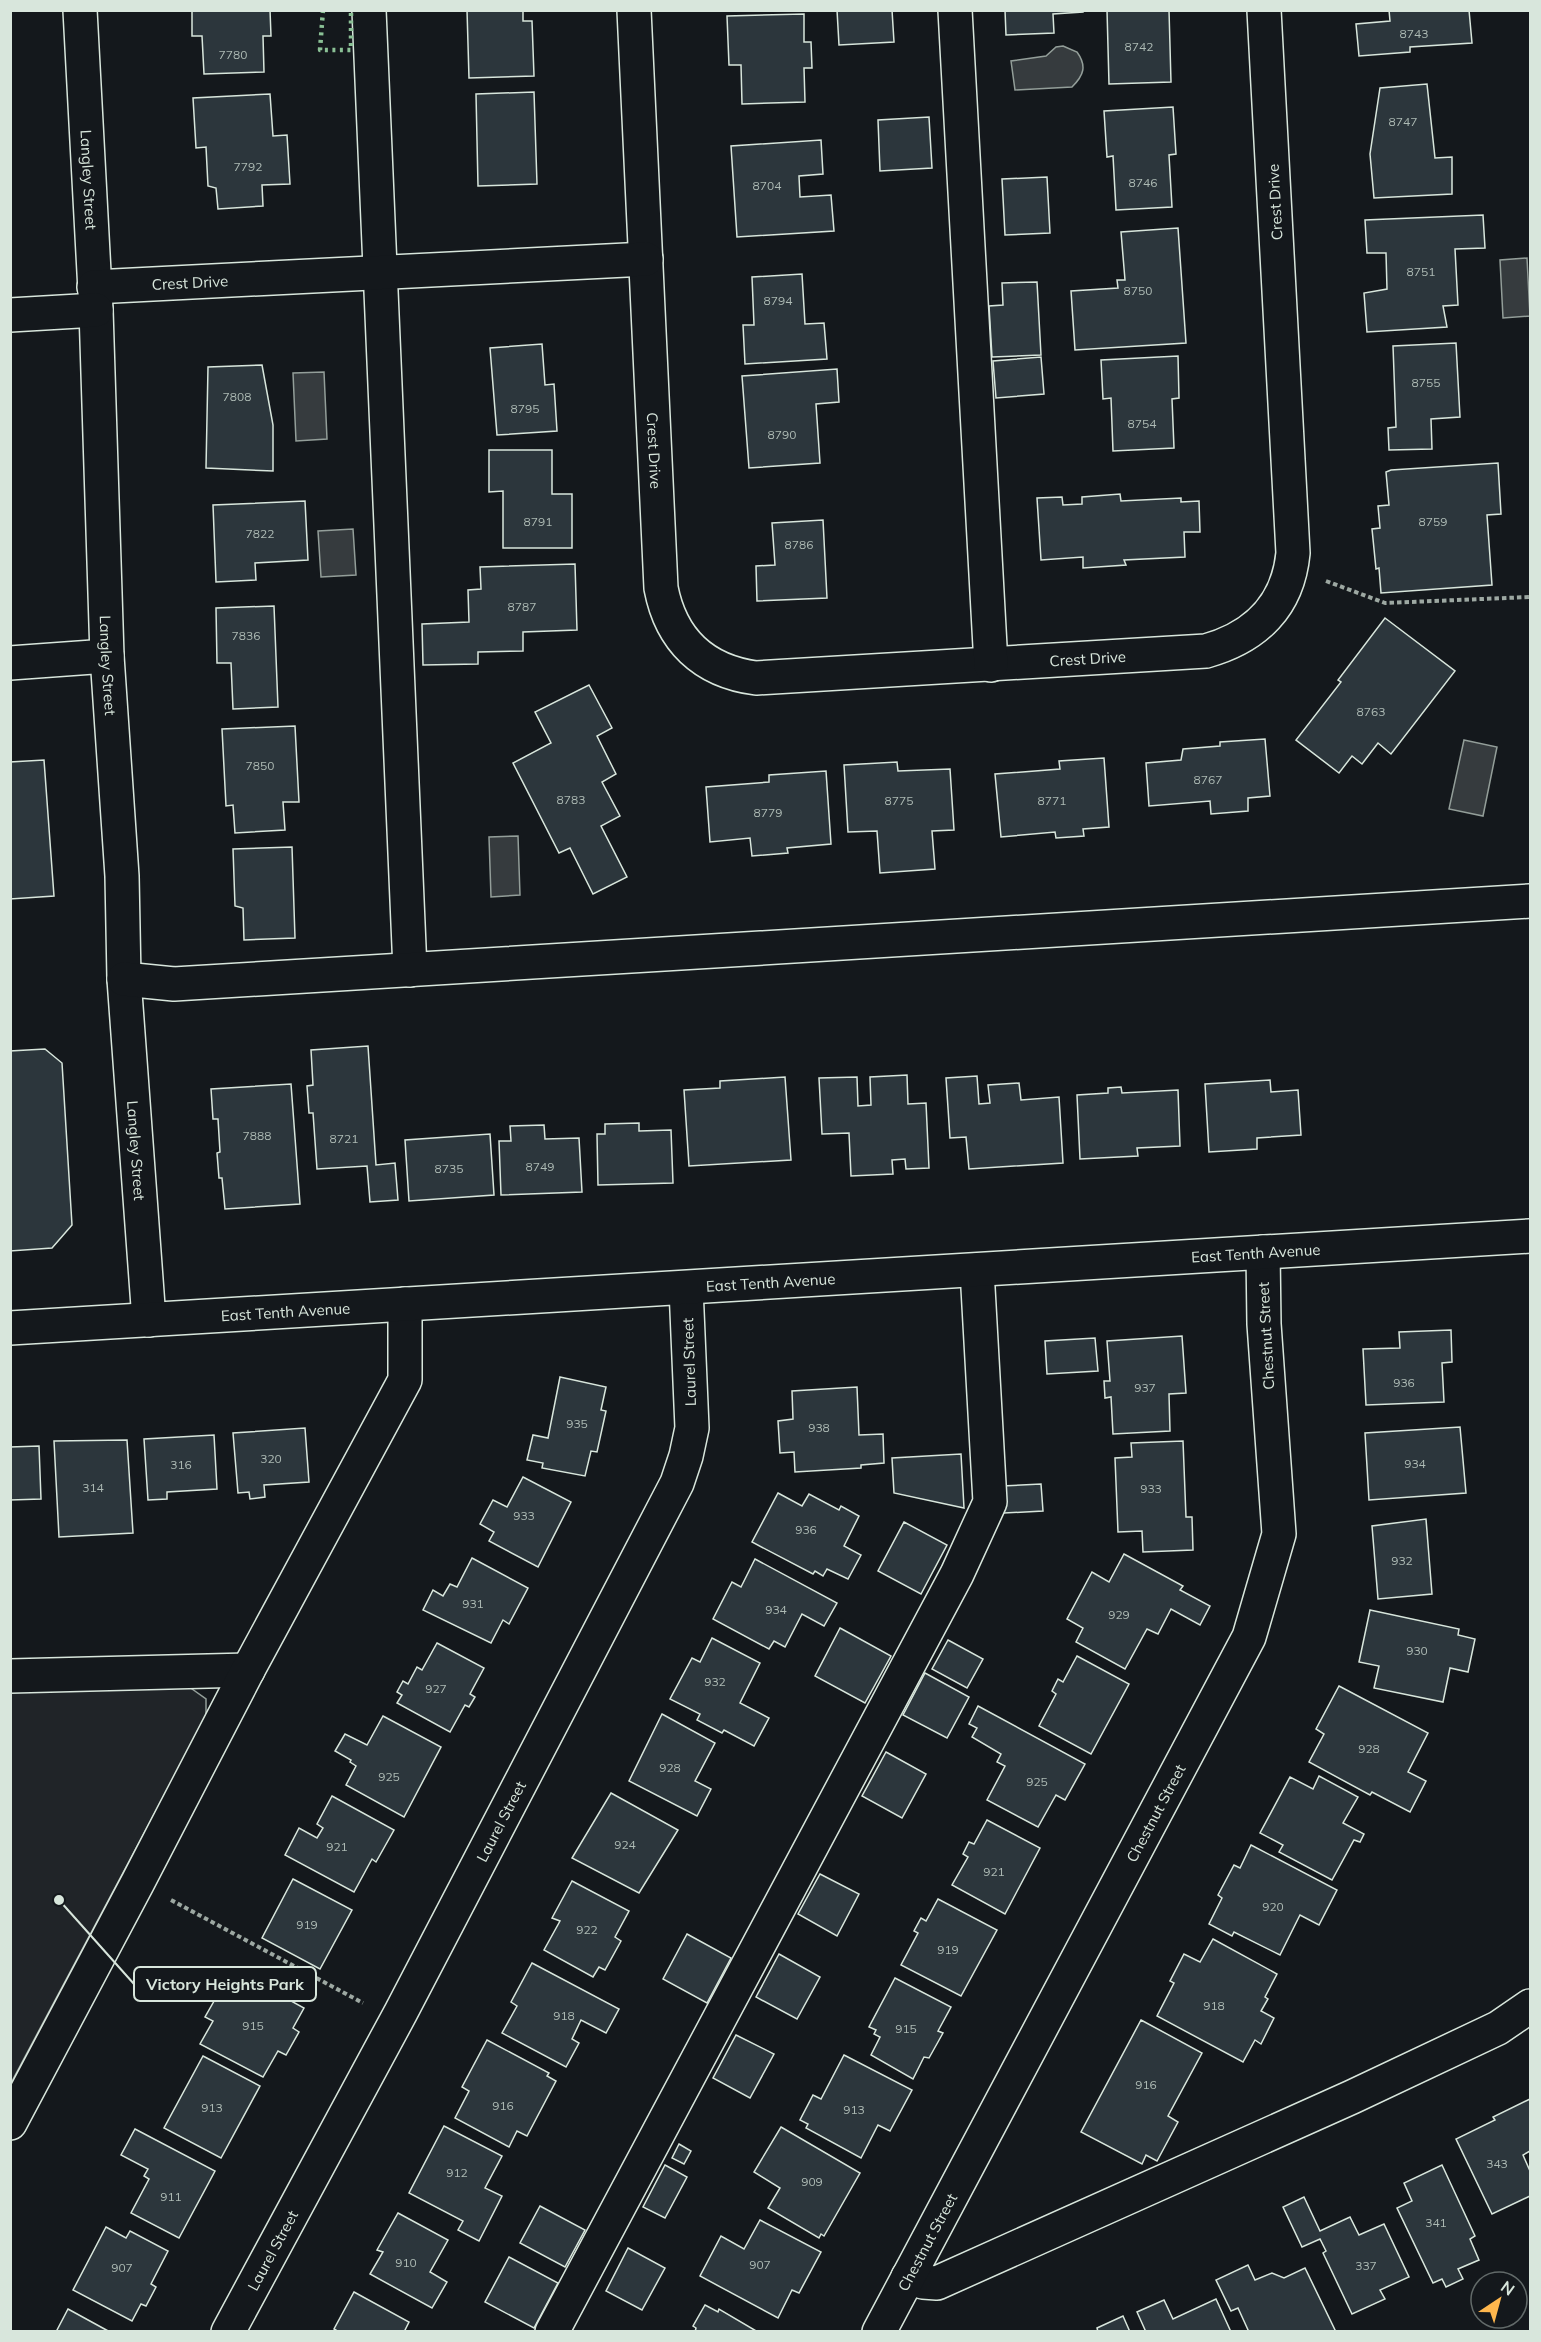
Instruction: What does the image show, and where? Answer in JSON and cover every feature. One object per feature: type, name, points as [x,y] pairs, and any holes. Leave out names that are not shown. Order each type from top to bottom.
[{"type":"street","name":"Langley Street","points":[[80,10],[95,298],[107,656],[122,876],[124,979],[149,1320]]},
{"type":"street","points":[[369,10],[410,970]]},
{"type":"street","name":"Crest Drive","points":[[634,10],[661,588],[669,616],[683,641],[712,666],[730,673],[756,678],[1206,651],[1237,641],[1268,616],[1286,589],[1292,568],[1293,534],[1264,10]]},
{"type":"street","points":[[955,10],[992,665]]},
{"type":"street","name":"Crest Drive","points":[[10,315],[95,298],[379,273],[646,259]]},
{"type":"street","points":[[10,663],[107,656]]},
{"type":"street","points":[[124,979],[174,984],[1530,901]]},
{"type":"street","name":"East Tenth Avenue","points":[[10,1328],[1530,1236]]},
{"type":"street","name":"Chestnut Street","points":[[879,2331],[1249,1638],[1279,1534],[1264,1324],[1263,1252]]},
{"type":"street","points":[[552,2331],[957,1574],[990,1502],[977,1270]]},
{"type":"street","name":"Laurel Street","points":[[228,2331],[401,2012],[677,1483],[692,1428],[686,1288]]},
{"type":"street","points":[[10,2123],[248,1670],[405,1380],[405,1304]]},
{"type":"street","points":[[10,1676],[248,1670]]},
{"type":"street","points":[[908,2277],[923,2282],[938,2283],[1363,2092],[1498,2028],[1530,2006]]},
{"type":"path","points":[[1292,568],[1385,603],[1530,597]]},
{"type":"path","points":[[138,1882],[366,2004]]},
{"type":"shaded area","points":[[1063,46],[1077,52],[1083,66],[1079,78],[1072,87],[1015,90],[1011,61],[1046,56],[1056,47]]},
{"type":"shaded area","points":[[1527,258],[1530,316],[1503,318],[1500,260]]},
{"type":"shaded area","points":[[324,372],[327,439],[296,441],[293,373]]},
{"type":"shaded area","points":[[353,529],[356,575],[321,577],[318,531]]},
{"type":"shaded area","points":[[1464,740],[1497,747],[1483,816],[1449,809]]},
{"type":"shaded area","points":[[518,836],[520,895],[491,897],[489,837]]},
{"type":"shaded area","points":[[185,1684],[206,1699],[206,1717],[11,2083],[11,1691]]},
{"type":"building","points":[[192,10],[270,10],[271,36],[263,36],[264,72],[204,74],[202,36],[192,36]]},
{"type":"building","points":[[467,10],[523,10],[523,21],[532,21],[534,76],[469,78]]},
{"type":"building","points":[[837,10],[892,10],[894,42],[839,45]]},
{"type":"building","points":[[1005,10],[1083,10],[1083,12],[1053,14],[1054,33],[1006,35]]},
{"type":"building","points":[[1107,10],[1169,10],[1171,82],[1109,84]]},
{"type":"building","points":[[1389,10],[1469,10],[1472,43],[1410,47],[1410,52],[1359,56],[1356,24],[1390,21]]},
{"type":"building","points":[[804,14],[804,42],[811,42],[812,68],[804,68],[805,102],[742,104],[741,65],[729,65],[727,16]]},
{"type":"building","points":[[1427,84],[1435,158],[1452,157],[1452,194],[1374,198],[1370,154],[1380,88]]},
{"type":"building","points":[[534,92],[537,184],[478,186],[476,94]]},
{"type":"building","points":[[270,94],[273,136],[287,135],[290,184],[262,185],[263,206],[218,209],[216,188],[208,186],[206,147],[196,148],[193,98]]},
{"type":"building","points":[[1173,107],[1176,154],[1169,155],[1172,207],[1116,210],[1113,156],[1107,157],[1104,111]]},
{"type":"building","points":[[929,117],[932,168],[880,171],[878,120]]},
{"type":"building","points":[[821,140],[823,174],[799,176],[800,197],[831,195],[834,231],[737,237],[731,146]]},
{"type":"building","points":[[1047,177],[1050,233],[1005,235],[1002,179]]},
{"type":"building","points":[[1483,215],[1485,248],[1455,249],[1458,305],[1443,306],[1447,327],[1367,332],[1364,293],[1387,289],[1386,253],[1367,253],[1365,220]]},
{"type":"building","points":[[1178,228],[1186,343],[1075,350],[1071,291],[1118,288],[1117,280],[1125,280],[1121,232]]},
{"type":"building","points":[[802,274],[805,324],[824,323],[827,359],[745,364],[743,325],[754,325],[752,277]]},
{"type":"building","points":[[1037,282],[1041,355],[992,357],[989,306],[1003,305],[1002,283]]},
{"type":"building","points":[[1456,343],[1460,417],[1431,419],[1432,449],[1389,450],[1388,428],[1396,427],[1393,346]]},
{"type":"building","points":[[542,344],[545,385],[554,384],[557,431],[497,435],[490,348]]},
{"type":"building","points":[[1178,356],[1179,398],[1172,399],[1174,448],[1113,451],[1111,398],[1103,399],[1101,360]]},
{"type":"building","points":[[1041,357],[1044,394],[996,398],[993,361]]},
{"type":"building","points":[[262,365],[273,425],[273,471],[206,468],[208,367]]},
{"type":"building","points":[[837,369],[839,402],[816,404],[820,463],[749,468],[742,376]]},
{"type":"building","points":[[489,450],[552,450],[552,494],[572,494],[572,548],[503,548],[503,491],[489,492]]},
{"type":"building","points":[[1498,463],[1501,514],[1487,515],[1492,585],[1381,593],[1372,529],[1380,528],[1378,506],[1389,505],[1386,472]]},
{"type":"building","points":[[1120,494],[1121,501],[1181,498],[1181,502],[1199,501],[1200,532],[1184,532],[1185,557],[1124,560],[1126,565],[1083,568],[1083,557],[1041,560],[1037,498],[1062,497],[1063,505],[1082,504],[1082,497]]},
{"type":"building","points":[[305,501],[308,560],[255,563],[256,580],[216,582],[213,505]]},
{"type":"building","points":[[823,520],[827,598],[757,601],[756,566],[775,565],[772,523]]},
{"type":"building","points":[[575,564],[577,630],[523,632],[523,651],[478,652],[478,664],[423,665],[422,624],[469,622],[468,590],[481,589],[480,567]]},
{"type":"building","points":[[274,606],[278,707],[233,709],[231,663],[217,663],[216,608]]},
{"type":"building","points":[[1385,618],[1455,671],[1391,754],[1378,743],[1362,764],[1352,756],[1339,773],[1296,740],[1341,682],[1338,680]]},
{"type":"building","points":[[589,685],[612,728],[597,736],[616,774],[602,782],[620,816],[601,826],[627,877],[593,894],[570,848],[559,853],[513,763],[551,743],[535,712]]},
{"type":"building","points":[[295,726],[299,802],[283,802],[285,830],[235,833],[233,805],[226,806],[222,729]]},
{"type":"building","points":[[1265,739],[1270,796],[1248,798],[1248,811],[1211,814],[1210,801],[1149,806],[1146,763],[1181,760],[1183,749],[1220,746],[1220,742]]},
{"type":"building","points":[[1104,758],[1109,827],[1083,829],[1084,836],[1056,838],[1055,832],[1001,837],[995,774],[1060,769],[1059,761]]},
{"type":"building","points":[[44,760],[54,896],[10,899],[10,762]]},
{"type":"building","points":[[897,762],[898,771],[950,769],[954,830],[932,831],[935,869],[880,873],[877,831],[848,832],[844,765]]},
{"type":"building","points":[[826,771],[831,844],[787,848],[788,853],[752,856],[750,838],[710,842],[706,787],[769,782],[769,775]]},
{"type":"building","points":[[292,847],[295,938],[244,940],[243,908],[235,906],[233,849]]},
{"type":"building","points":[[368,1046],[376,1165],[395,1163],[398,1200],[370,1202],[367,1166],[317,1169],[313,1113],[309,1113],[307,1086],[313,1085],[311,1050]]},
{"type":"building","points":[[45,1049],[62,1063],[72,1225],[52,1248],[10,1251],[10,1051]]},
{"type":"building","points":[[907,1075],[908,1104],[926,1103],[929,1168],[906,1169],[905,1159],[892,1160],[893,1174],[851,1176],[849,1133],[822,1134],[819,1078],[857,1077],[858,1106],[871,1105],[870,1077]]},
{"type":"building","points":[[977,1076],[979,1104],[990,1103],[988,1085],[1019,1083],[1021,1100],[1059,1097],[1063,1163],[969,1169],[966,1137],[950,1138],[946,1078]]},
{"type":"building","points":[[785,1077],[791,1160],[689,1166],[684,1090],[720,1088],[720,1081]]},
{"type":"building","points":[[1270,1080],[1271,1092],[1298,1090],[1301,1135],[1257,1138],[1257,1149],[1209,1152],[1205,1084]]},
{"type":"building","points":[[291,1084],[300,1204],[225,1209],[217,1153],[220,1152],[218,1119],[213,1119],[211,1089]]},
{"type":"building","points":[[1121,1087],[1122,1093],[1178,1090],[1180,1146],[1137,1148],[1138,1156],[1080,1159],[1077,1095],[1108,1093],[1108,1088]]},
{"type":"building","points":[[639,1123],[639,1131],[671,1130],[673,1183],[598,1185],[597,1134],[605,1134],[605,1124]]},
{"type":"building","points":[[544,1125],[545,1139],[579,1138],[582,1192],[501,1195],[499,1141],[511,1141],[510,1126]]},
{"type":"building","points":[[490,1134],[494,1195],[409,1201],[405,1140]]},
{"type":"building","points":[[1451,1330],[1452,1362],[1442,1363],[1444,1402],[1366,1405],[1363,1349],[1400,1348],[1399,1332]]},
{"type":"building","points":[[1182,1336],[1186,1393],[1169,1394],[1170,1431],[1113,1434],[1111,1397],[1105,1398],[1104,1381],[1110,1381],[1107,1341]]},
{"type":"building","points":[[1095,1338],[1098,1371],[1047,1374],[1045,1341]]},
{"type":"building","points":[[560,1377],[606,1387],[601,1410],[606,1411],[597,1452],[591,1451],[585,1476],[542,1468],[543,1463],[527,1460],[533,1435],[548,1438]]},
{"type":"building","points":[[857,1387],[859,1435],[883,1434],[884,1463],[861,1465],[861,1468],[795,1472],[794,1452],[780,1453],[778,1421],[793,1419],[792,1391]]},
{"type":"building","points":[[1460,1427],[1466,1493],[1369,1500],[1365,1433]]},
{"type":"building","points":[[305,1428],[309,1482],[264,1485],[265,1497],[250,1499],[249,1492],[238,1493],[233,1433]]},
{"type":"building","points":[[214,1435],[217,1489],[167,1492],[167,1499],[148,1500],[144,1439]]},
{"type":"building","points":[[127,1440],[133,1533],[59,1537],[54,1441]]},
{"type":"building","points":[[1183,1441],[1186,1517],[1192,1517],[1193,1550],[1143,1552],[1142,1531],[1118,1532],[1115,1458],[1132,1457],[1131,1443]]},
{"type":"building","points":[[39,1446],[41,1499],[10,1500],[10,1447]]},
{"type":"building","points":[[961,1454],[964,1508],[894,1493],[892,1458]]},
{"type":"building","points":[[523,1477],[571,1502],[538,1567],[489,1541],[494,1532],[480,1524],[493,1500],[507,1507]]},
{"type":"building","points":[[1041,1484],[1043,1511],[1004,1513],[1002,1486]]},
{"type":"building","points":[[778,1493],[802,1506],[809,1494],[839,1510],[841,1506],[859,1516],[844,1546],[861,1555],[848,1579],[827,1569],[823,1576],[815,1571],[813,1574],[752,1542]]},
{"type":"building","points":[[1426,1519],[1432,1594],[1378,1599],[1372,1526]]},
{"type":"building","points":[[904,1522],[947,1545],[921,1594],[878,1571]]},
{"type":"building","points":[[1124,1554],[1183,1586],[1180,1590],[1210,1606],[1200,1625],[1171,1609],[1158,1634],[1147,1629],[1125,1669],[1076,1642],[1083,1628],[1067,1619],[1092,1572],[1109,1582]]},
{"type":"building","points":[[472,1558],[528,1588],[509,1624],[503,1620],[491,1643],[423,1610],[433,1590],[443,1596],[450,1584],[457,1587]]},
{"type":"building","points":[[755,1559],[837,1603],[824,1626],[802,1614],[785,1647],[774,1641],[769,1649],[713,1619],[732,1582],[741,1587]]},
{"type":"building","points":[[1370,1610],[1459,1629],[1458,1635],[1475,1639],[1468,1672],[1450,1668],[1443,1702],[1374,1688],[1379,1666],[1359,1662]]},
{"type":"building","points":[[840,1628],[891,1656],[865,1703],[815,1676]]},
{"type":"building","points":[[712,1638],[760,1663],[740,1703],[769,1718],[754,1746],[724,1730],[722,1733],[697,1720],[700,1714],[670,1699],[692,1658],[700,1662]]},
{"type":"building","points":[[948,1640],[983,1659],[967,1688],[932,1669]]},
{"type":"building","points":[[437,1643],[484,1668],[470,1694],[475,1697],[469,1707],[465,1705],[450,1732],[397,1703],[402,1695],[397,1692],[403,1681],[408,1684],[417,1667],[422,1670]]},
{"type":"building","points":[[1077,1656],[1129,1684],[1091,1754],[1039,1726],[1056,1694],[1052,1691],[1058,1679],[1063,1682]]},
{"type":"building","points":[[925,1673],[969,1697],[947,1738],[903,1715]]},
{"type":"building","points":[[1339,1686],[1428,1733],[1408,1772],[1426,1781],[1410,1812],[1372,1792],[1370,1795],[1309,1762],[1324,1734],[1316,1729]]},
{"type":"building","points":[[978,1706],[1085,1764],[1065,1800],[1056,1795],[1038,1827],[987,1800],[1005,1766],[997,1762],[1001,1754],[972,1737],[977,1728],[969,1724]]},
{"type":"building","points":[[662,1714],[715,1743],[695,1781],[711,1789],[697,1816],[629,1781]]},
{"type":"building","points":[[383,1716],[441,1747],[404,1817],[346,1785],[356,1766],[350,1762],[351,1760],[335,1751],[345,1734],[367,1745]]},
{"type":"building","points":[[886,1752],[926,1774],[902,1818],[862,1796]]},
{"type":"building","points":[[1319,1776],[1358,1797],[1343,1823],[1364,1834],[1360,1842],[1354,1840],[1332,1880],[1279,1852],[1283,1845],[1260,1833],[1290,1777],[1313,1789]]},
{"type":"building","points":[[611,1793],[678,1830],[639,1893],[572,1858]]},
{"type":"building","points":[[332,1796],[394,1830],[376,1862],[372,1859],[354,1892],[285,1855],[299,1828],[317,1838],[323,1828],[317,1824]]},
{"type":"building","points":[[987,1820],[1040,1848],[1005,1914],[952,1885],[968,1857],[963,1854],[969,1842],[974,1844]]},
{"type":"building","points":[[1251,1845],[1337,1890],[1319,1925],[1300,1915],[1280,1955],[1234,1932],[1232,1936],[1209,1924],[1222,1898],[1218,1895],[1234,1865],[1240,1868]]},
{"type":"building","points":[[820,1874],[859,1894],[837,1936],[798,1914]]},
{"type":"building","points":[[293,1879],[352,1910],[320,1969],[262,1938]]},
{"type":"building","points":[[572,1881],[629,1911],[615,1937],[621,1941],[605,1970],[599,1967],[593,1977],[544,1950],[560,1921],[552,1918]]},
{"type":"building","points":[[938,1899],[997,1930],[961,1996],[901,1965],[918,1933],[914,1931],[921,1918],[926,1921]]},
{"type":"building","points":[[687,1934],[731,1958],[707,2003],[663,1979]]},
{"type":"building","points":[[1213,1939],[1277,1974],[1265,1997],[1268,1999],[1261,2011],[1274,2018],[1261,2044],[1255,2040],[1243,2062],[1157,2016],[1174,1983],[1170,1981],[1184,1954],[1200,1962]]},
{"type":"building","points":[[779,1954],[820,1977],[797,2019],[756,1997]]},
{"type":"building","points":[[532,1963],[619,2009],[606,2033],[581,2020],[572,2039],[579,2043],[566,2067],[502,2033],[517,2006],[511,2002]]},
{"type":"building","points":[[238,1972],[304,2008],[293,2028],[299,2032],[286,2055],[278,2051],[263,2077],[200,2044],[213,2021],[205,2017],[221,1989],[227,1993]]},
{"type":"building","points":[[895,1978],[951,2007],[938,2031],[943,2033],[929,2058],[924,2057],[913,2079],[871,2055],[880,2037],[874,2034],[876,2030],[869,2027]]},
{"type":"building","points":[[1141,2020],[1202,2053],[1168,2116],[1178,2122],[1157,2161],[1146,2155],[1142,2164],[1081,2132]]},
{"type":"building","points":[[736,2035],[774,2054],[750,2098],[713,2078]]},
{"type":"building","points":[[487,2040],[549,2073],[547,2076],[556,2081],[527,2136],[517,2131],[509,2147],[455,2118],[469,2091],[462,2087]]},
{"type":"building","points":[[844,2055],[912,2090],[890,2131],[878,2125],[861,2158],[806,2128],[808,2124],[800,2120],[813,2095],[821,2099]]},
{"type":"building","points":[[203,2056],[260,2086],[221,2158],[164,2128]]},
{"type":"building","points":[[1530,2099],[1530,2151],[1523,2155],[1530,2171],[1530,2196],[1492,2214],[1456,2139],[1495,2120],[1493,2117]]},
{"type":"building","points":[[444,2126],[502,2156],[485,2188],[502,2196],[479,2241],[458,2230],[463,2221],[409,2193]]},
{"type":"building","points":[[781,2127],[860,2173],[824,2236],[821,2234],[819,2238],[768,2208],[780,2188],[754,2172]]},
{"type":"building","points":[[135,2129],[215,2171],[179,2238],[131,2213],[149,2179],[144,2176],[148,2169],[121,2155]]},
{"type":"building","points":[[679,2144],[691,2151],[684,2164],[672,2158]]},
{"type":"building","points":[[665,2165],[687,2177],[665,2218],[643,2207]]},
{"type":"building","points":[[1442,2165],[1475,2236],[1470,2239],[1479,2260],[1458,2269],[1463,2279],[1446,2287],[1442,2279],[1433,2283],[1397,2208],[1412,2201],[1404,2183]]},
{"type":"building","points":[[1304,2197],[1320,2231],[1350,2217],[1359,2235],[1384,2224],[1409,2277],[1380,2290],[1385,2299],[1352,2314],[1323,2253],[1326,2251],[1320,2239],[1302,2247],[1283,2207]]},
{"type":"building","points":[[540,2206],[585,2230],[565,2267],[520,2243]]},
{"type":"building","points":[[398,2213],[448,2240],[430,2272],[447,2282],[432,2308],[370,2274],[383,2252],[377,2250]]},
{"type":"building","points":[[760,2220],[821,2252],[799,2293],[792,2290],[778,2318],[700,2276],[721,2236],[744,2249]]},
{"type":"building","points":[[106,2227],[126,2238],[130,2231],[168,2251],[151,2284],[156,2287],[146,2306],[141,2304],[132,2321],[73,2290]]},
{"type":"building","points":[[628,2248],[665,2268],[642,2310],[606,2291]]},
{"type":"building","points":[[509,2257],[558,2283],[534,2328],[485,2302]]},
{"type":"building","points":[[1248,2265],[1255,2280],[1272,2273],[1284,2278],[1305,2268],[1336,2332],[1249,2332],[1238,2308],[1231,2311],[1216,2280]]},
{"type":"building","points":[[354,2292],[409,2322],[404,2332],[339,2332],[334,2329]]},
{"type":"building","points":[[1216,2299],[1231,2332],[1146,2332],[1137,2312],[1164,2300],[1173,2319]]},
{"type":"building","points":[[705,2305],[718,2312],[719,2309],[758,2332],[695,2332],[696,2328],[693,2326]]},
{"type":"building","points":[[68,2309],[110,2332],[56,2332]]},
{"type":"building","points":[[1123,2316],[1130,2332],[1098,2332],[1097,2328]]},
{"type":"hedge","points":[[323,10],[320,50],[351,50],[351,10]]},
{"type":"place","name":"Victory Heights Park","points":[[59,1900]]}]
